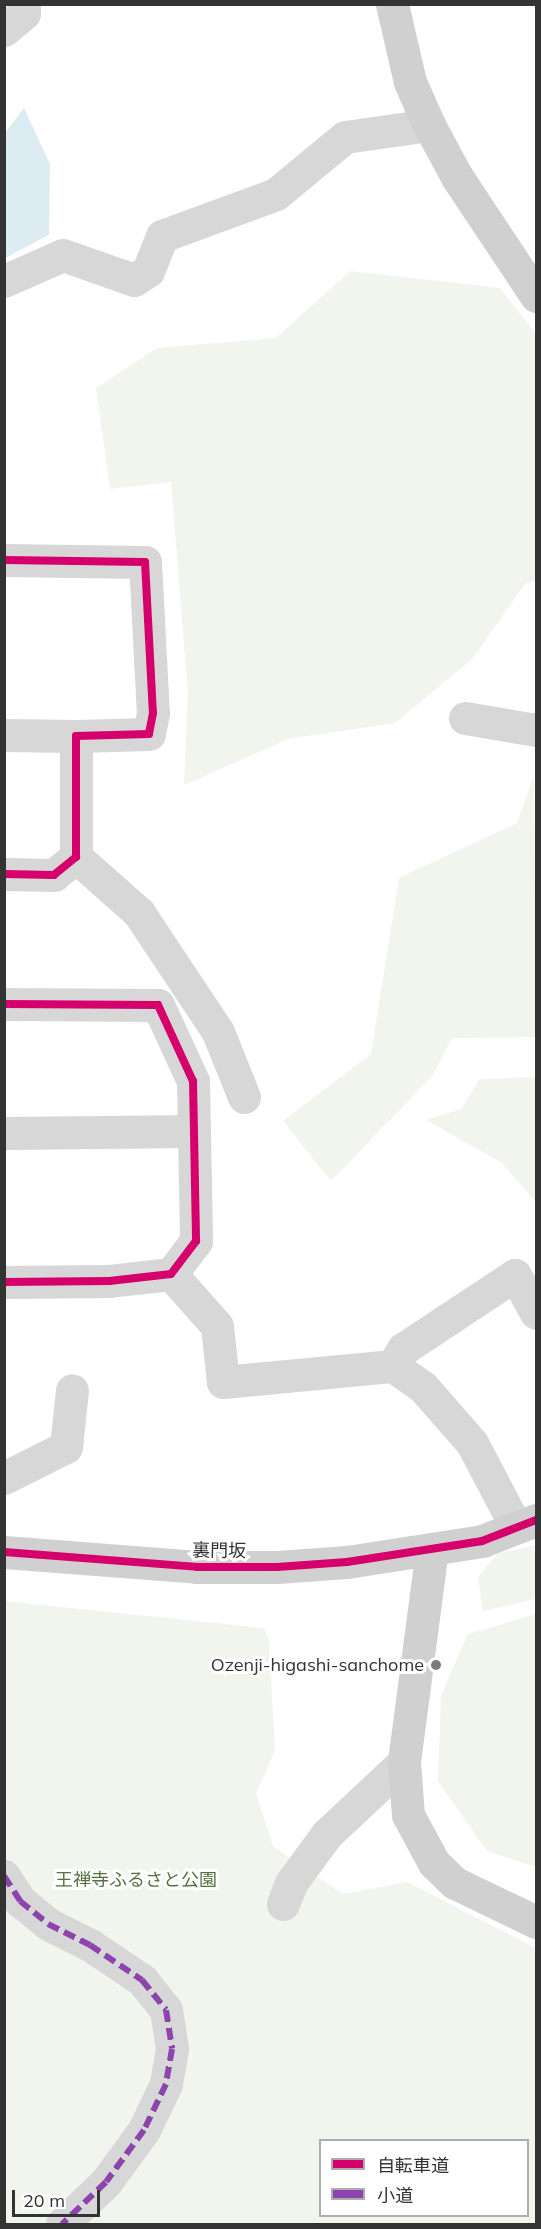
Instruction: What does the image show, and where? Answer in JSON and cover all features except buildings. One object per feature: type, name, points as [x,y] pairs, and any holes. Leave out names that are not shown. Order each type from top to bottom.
[{"type":"street","points":[[4,30],[24,13],[24,4]]},
{"type":"street","points":[[392,4],[410,82],[429,125],[457,177],[537,296]]},
{"type":"street","points":[[4,281],[63,255],[134,280],[148,271],[162,236],[276,194],[345,137],[429,125]]},
{"type":"street","points":[[4,560],[146,562],[153,713],[149,734],[4,735]]},
{"type":"street","points":[[465,718],[537,730]]},
{"type":"street","points":[[76,736],[76,857],[139,913],[218,1032],[244,1097]]},
{"type":"street","points":[[4,874],[54,875],[76,857]]},
{"type":"street","points":[[4,1004],[158,1005],[193,1081],[196,1241],[171,1274],[109,1281],[4,1282]]},
{"type":"street","points":[[4,1133],[194,1131]]},
{"type":"street","points":[[171,1274],[218,1326],[223,1382],[393,1366],[423,1387],[472,1443],[526,1523]]},
{"type":"street","points":[[393,1366],[403,1349],[515,1275],[537,1313]]},
{"type":"street","points":[[4,1478],[66,1447],[72,1390]]},
{"type":"street","name":"裏門坂","points":[[4,1552],[196,1567],[277,1567],[482,1541],[526,1523]]},
{"type":"street","points":[[432,1549],[404,1762],[408,1815],[434,1863],[455,1883],[537,1922]]},
{"type":"street","points":[[283,1904],[291,1883],[327,1834],[404,1762]]},
{"type":"street","points":[[4,1876],[20,1901],[48,1924],[90,1945],[142,1980],[166,2010],[172,2049],[166,2084],[144,2130],[106,2182],[62,2224]]},
{"type":"green space","points":[[350,271],[500,288],[536,334],[536,580],[525,584],[472,659],[395,723],[288,739],[184,785],[188,694],[171,482],[110,489],[96,388],[157,348],[276,338]]},
{"type":"green space","points":[[534,775],[536,1037],[452,1038],[433,1075],[331,1181],[283,1121],[371,1054],[399,878],[517,823]]},
{"type":"green space","points":[[536,1077],[536,1202],[502,1163],[426,1120],[461,1109],[480,1079]]},
{"type":"green space","points":[[536,1545],[536,1599],[483,1611],[478,1577],[498,1553]]},
{"type":"green space","name":"王禅寺ふるさと公園","points":[[4,1601],[264,1628],[269,1640],[275,1751],[256,1793],[273,1846],[343,1894],[407,1882],[536,1948],[536,2224],[5,2224]]},
{"type":"green space","points":[[536,1614],[536,1867],[487,1851],[438,1781],[441,1696],[468,1634]]},
{"type":"shaded area","points":[[24,108],[50,164],[49,235],[5,258],[5,133]]},
{"type":"marked path","points":[[4,1876],[20,1901],[48,1924],[90,1945],[142,1980],[166,2010],[172,2049],[166,2084],[144,2130],[106,2182],[62,2224]]},
{"type":"cycle path","points":[[4,560],[145,562],[153,713],[149,734],[76,736],[76,857],[54,875],[4,874]]},
{"type":"cycle path","points":[[4,1004],[158,1005],[193,1081],[196,1241],[171,1274],[109,1281],[4,1282]]},
{"type":"cycle path","points":[[4,1552],[197,1567],[277,1567],[347,1562],[482,1541],[536,1520]]},
{"type":"place","name":"Ozenji-higashi-sanchome","points":[[436,1665]]}]
